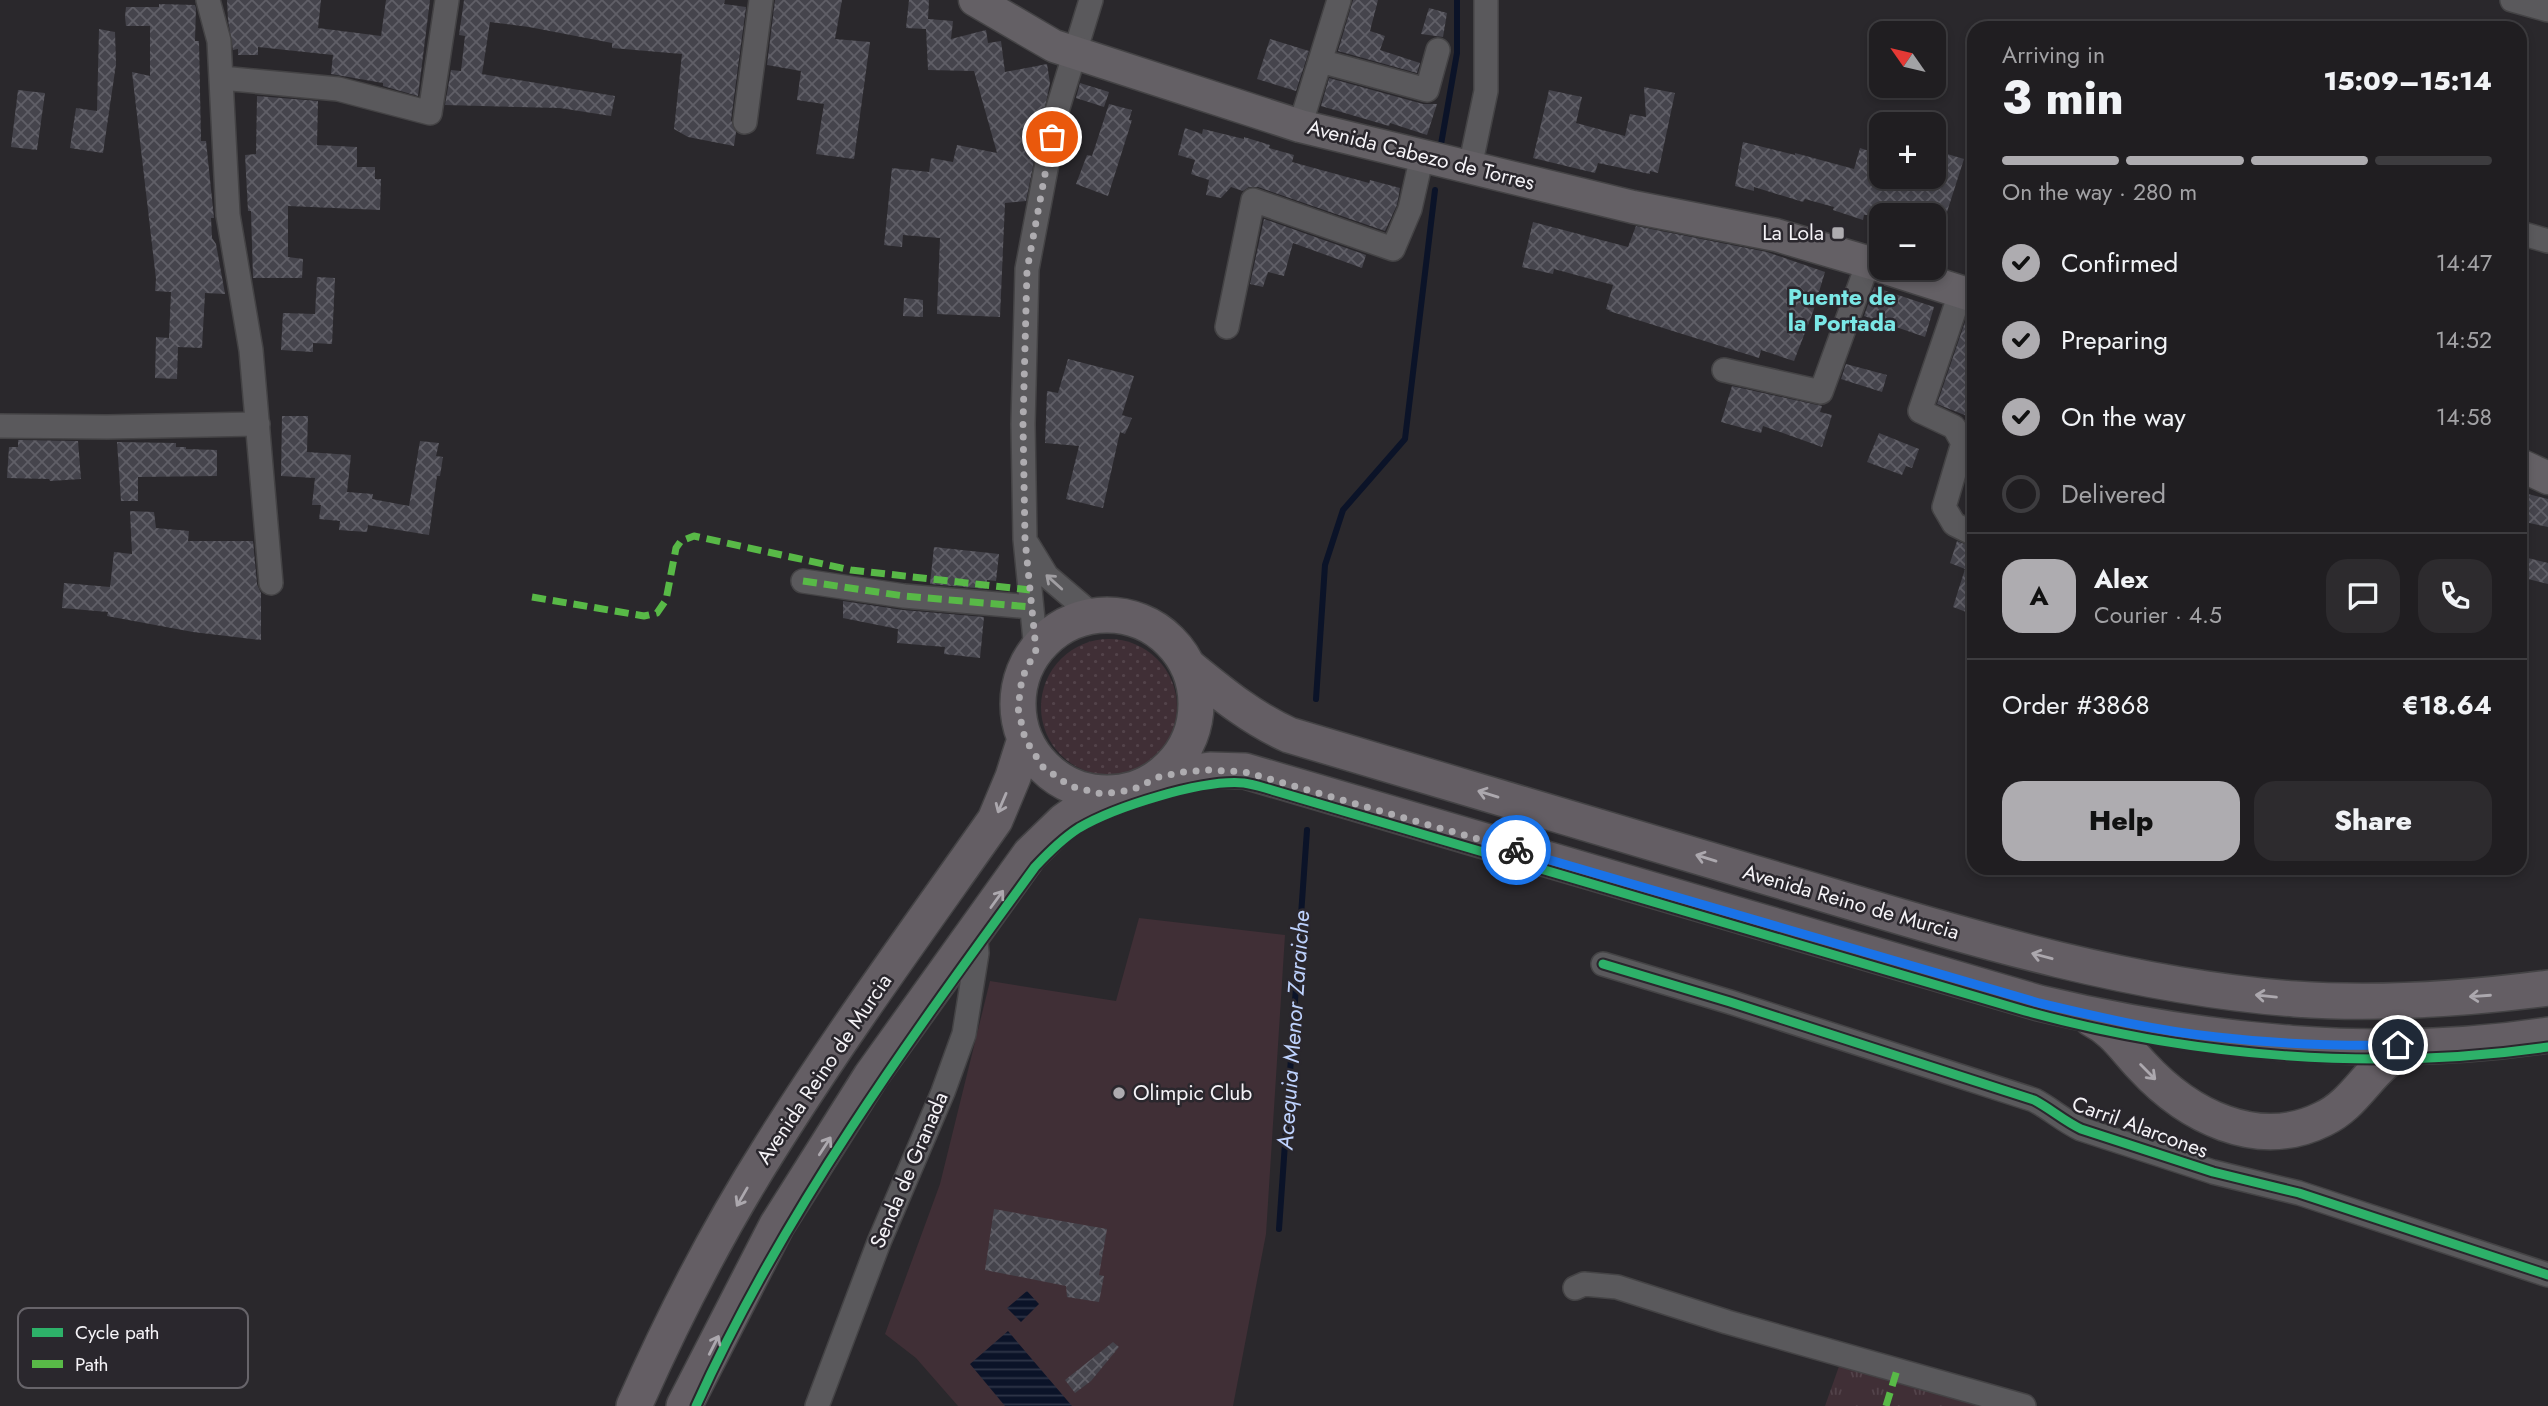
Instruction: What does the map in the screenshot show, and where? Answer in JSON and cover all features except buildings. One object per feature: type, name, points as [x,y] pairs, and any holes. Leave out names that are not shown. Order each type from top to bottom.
[{"type":"main road","points":[[1094,616],[1129,618],[1158,631],[1181,654],[1189,667],[1196,696],[1194,727],[1181,755],[1159,777],[1132,790],[1102,794],[1070,786],[1043,767],[1025,739],[1018,708],[1022,678],[1036,650],[1062,627],[1094,616]]},
{"type":"main road","name":"Avenida Reino de Murcia","points":[[1189,667],[1227,699],[1261,722],[1289,735],[1956,933],[2068,963],[2176,985],[2297,999],[2433,999],[2548,988]]},
{"type":"main road","name":"Avenida Reino de Murcia","points":[[634,1406],[668,1329],[768,1150],[995,820],[1025,739]]},
{"type":"main road","name":"Avenida Reino de Murcia","points":[[1159,777],[1210,770],[1245,772],[2039,1003],[2125,1023],[2216,1037],[2271,1042],[2417,1045],[2548,1035]]},
{"type":"main road","name":"Avenida Reino de Murcia","points":[[684,1406],[742,1289],[818,1157],[870,1076],[1030,854],[1064,821],[1102,794]]},
{"type":"main road","points":[[2334,999],[2370,1010],[2380,1025],[2380,1045],[2361,1087]]},
{"type":"main road","points":[[2079,1012],[2112,1031],[2140,1065],[2183,1103],[2200,1114],[2242,1129],[2274,1132],[2304,1127],[2335,1112],[2349,1101],[2388,1058],[2417,1045]]},
{"type":"street","points":[[208,0],[219,41],[228,215],[251,350],[271,583]]},
{"type":"street","points":[[221,78],[338,89],[430,113],[447,0]]},
{"type":"street","points":[[746,122],[761,0]]},
{"type":"street","name":"Avenida Cabezo de Torres","points":[[975,0],[1045,41],[1300,126],[1633,207],[1776,235],[1869,263]]},
{"type":"street","points":[[1036,650],[1025,539],[1023,424],[1027,270],[1057,111],[1091,0]]},
{"type":"street","points":[[1300,126],[1339,0]]},
{"type":"street","points":[[1470,167],[1486,90],[1486,0]]},
{"type":"street","points":[[2512,0],[2548,10]]},
{"type":"street","points":[[1320,61],[1427,90],[1438,50]]},
{"type":"street","points":[[1227,327],[1253,200],[1393,249],[1410,209],[1422,156]]},
{"type":"street","points":[[2527,235],[2548,241]]},
{"type":"street","points":[[1724,370],[1821,392],[1873,280]]},
{"type":"street","name":"Avenida Cabezo de Torres","points":[[1924,280],[1967,294]]},
{"type":"street","points":[[1967,296],[1920,411],[1954,427],[1963,443],[1944,507],[1954,524],[1967,530]]},
{"type":"street","points":[[0,426],[258,424]]},
{"type":"street","points":[[2527,469],[2548,478]]},
{"type":"street","points":[[1025,539],[1047,576],[1094,616]]},
{"type":"street","points":[[803,581],[904,596],[1031,607]]},
{"type":"street","name":"Senda de Granada","points":[[817,1406],[879,1242],[943,1092],[964,1034],[977,953],[975,928]]},
{"type":"street","name":"Carril Alarcones","points":[[1603,964],[2034,1100],[2067,1123],[2081,1129],[2200,1168],[2299,1194],[2548,1275]]},
{"type":"street","points":[[1574,1288],[1584,1284],[1617,1287],[1727,1322],[2024,1406]]},
{"type":"green space","points":[[1109,639],[1135,644],[1157,659],[1172,681],[1177,707],[1172,733],[1157,755],[1135,770],[1109,775],[1083,770],[1061,755],[1046,733],[1041,707],[1046,681],[1061,659],[1083,644]]},
{"type":"green space","name":"Olimpic Club","points":[[1139,918],[1285,935],[1266,1234],[1233,1406],[958,1406],[916,1358],[885,1334],[940,1184],[990,981],[1116,1001]]},
{"type":"green space","points":[[1843,1355],[2024,1406],[1825,1406]]},
{"type":"water","points":[[1027,1291],[1039,1304],[1021,1322],[1007,1308]]},
{"type":"water","points":[[1008,1331],[1072,1406],[1005,1406],[970,1364]]},
{"type":"waterway","name":"Acequia Menor Zaraiche","points":[[1440,150],[1457,53],[1457,0]]},
{"type":"waterway","name":"Acequia Menor Zaraiche","points":[[1316,699],[1325,565],[1343,510],[1405,439],[1435,190]]},
{"type":"waterway","name":"Acequia Menor Zaraiche","points":[[1279,1229],[1307,830]]},
{"type":"marked path","points":[[532,597],[644,616],[657,613],[666,600],[676,548],[681,541],[694,536],[851,570],[1030,590]]},
{"type":"marked path","points":[[803,581],[904,596],[1031,607]]},
{"type":"marked path","points":[[1886,1406],[1897,1370]]},
{"type":"cycle path","points":[[696,1406],[730,1334],[768,1264],[851,1128],[1035,867],[1067,837],[1095,820],[1136,803],[1206,785],[1244,783],[1257,786],[2025,1011],[2153,1040],[2285,1056],[2351,1059],[2483,1055],[2548,1047]]},
{"type":"cycle path","points":[[1603,964],[2034,1100],[2081,1129],[2213,1172],[2299,1193],[2548,1275]]},
{"type":"way so far","points":[[1052,137],[1027,270],[1023,424],[1025,539],[1036,650],[1022,678],[1018,708],[1025,739],[1043,767],[1070,786],[1102,794],[1132,790],[1159,777],[1184,772],[1245,772],[1516,850]]},
{"type":"place","name":"La Lola","points":[[1838,233]]},
{"type":"place","name":"Olimpic Club","points":[[1119,1093]]},
{"type":"district","name":"Puente de la Portada","points":[[1842,310]]},
{"type":"route","points":[[1516,850],[2039,1003],[2125,1023],[2216,1037],[2271,1042],[2398,1045]]}]
